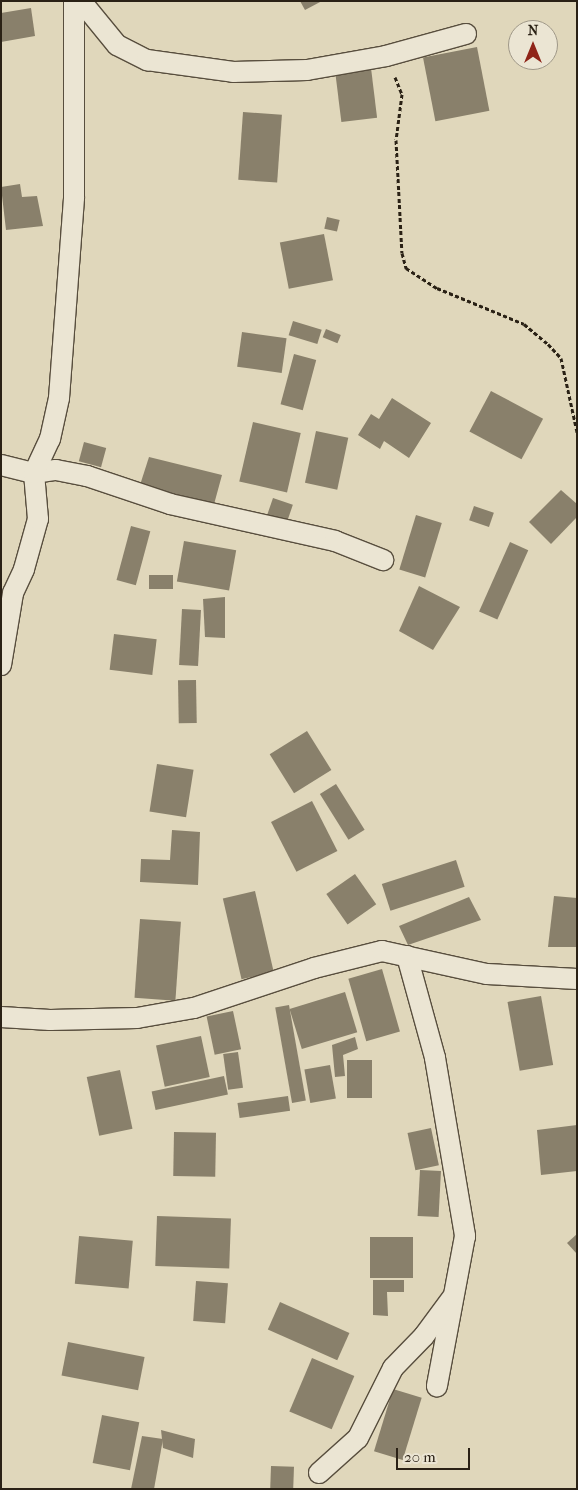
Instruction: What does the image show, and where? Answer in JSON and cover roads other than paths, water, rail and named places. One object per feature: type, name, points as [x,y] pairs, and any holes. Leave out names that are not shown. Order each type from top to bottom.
[{"type":"street","points":[[1,665],[7,593],[24,569],[38,519],[34,473],[50,438],[59,398],[65,345],[74,197],[74,1]]},
{"type":"street","points":[[80,1],[117,45],[147,60],[233,72],[307,70],[386,56],[466,34]]},
{"type":"street","points":[[1,465],[34,473],[56,470],[88,476],[170,504],[335,540],[383,560]]},
{"type":"street","points":[[1,1017],[50,1020],[137,1018],[194,1008],[314,968],[382,951],[486,974],[577,979]]},
{"type":"street","points":[[407,956],[435,1058],[465,1236],[437,1386]]},
{"type":"street","points":[[319,1473],[358,1438],[393,1368],[424,1336],[453,1296]]}]
